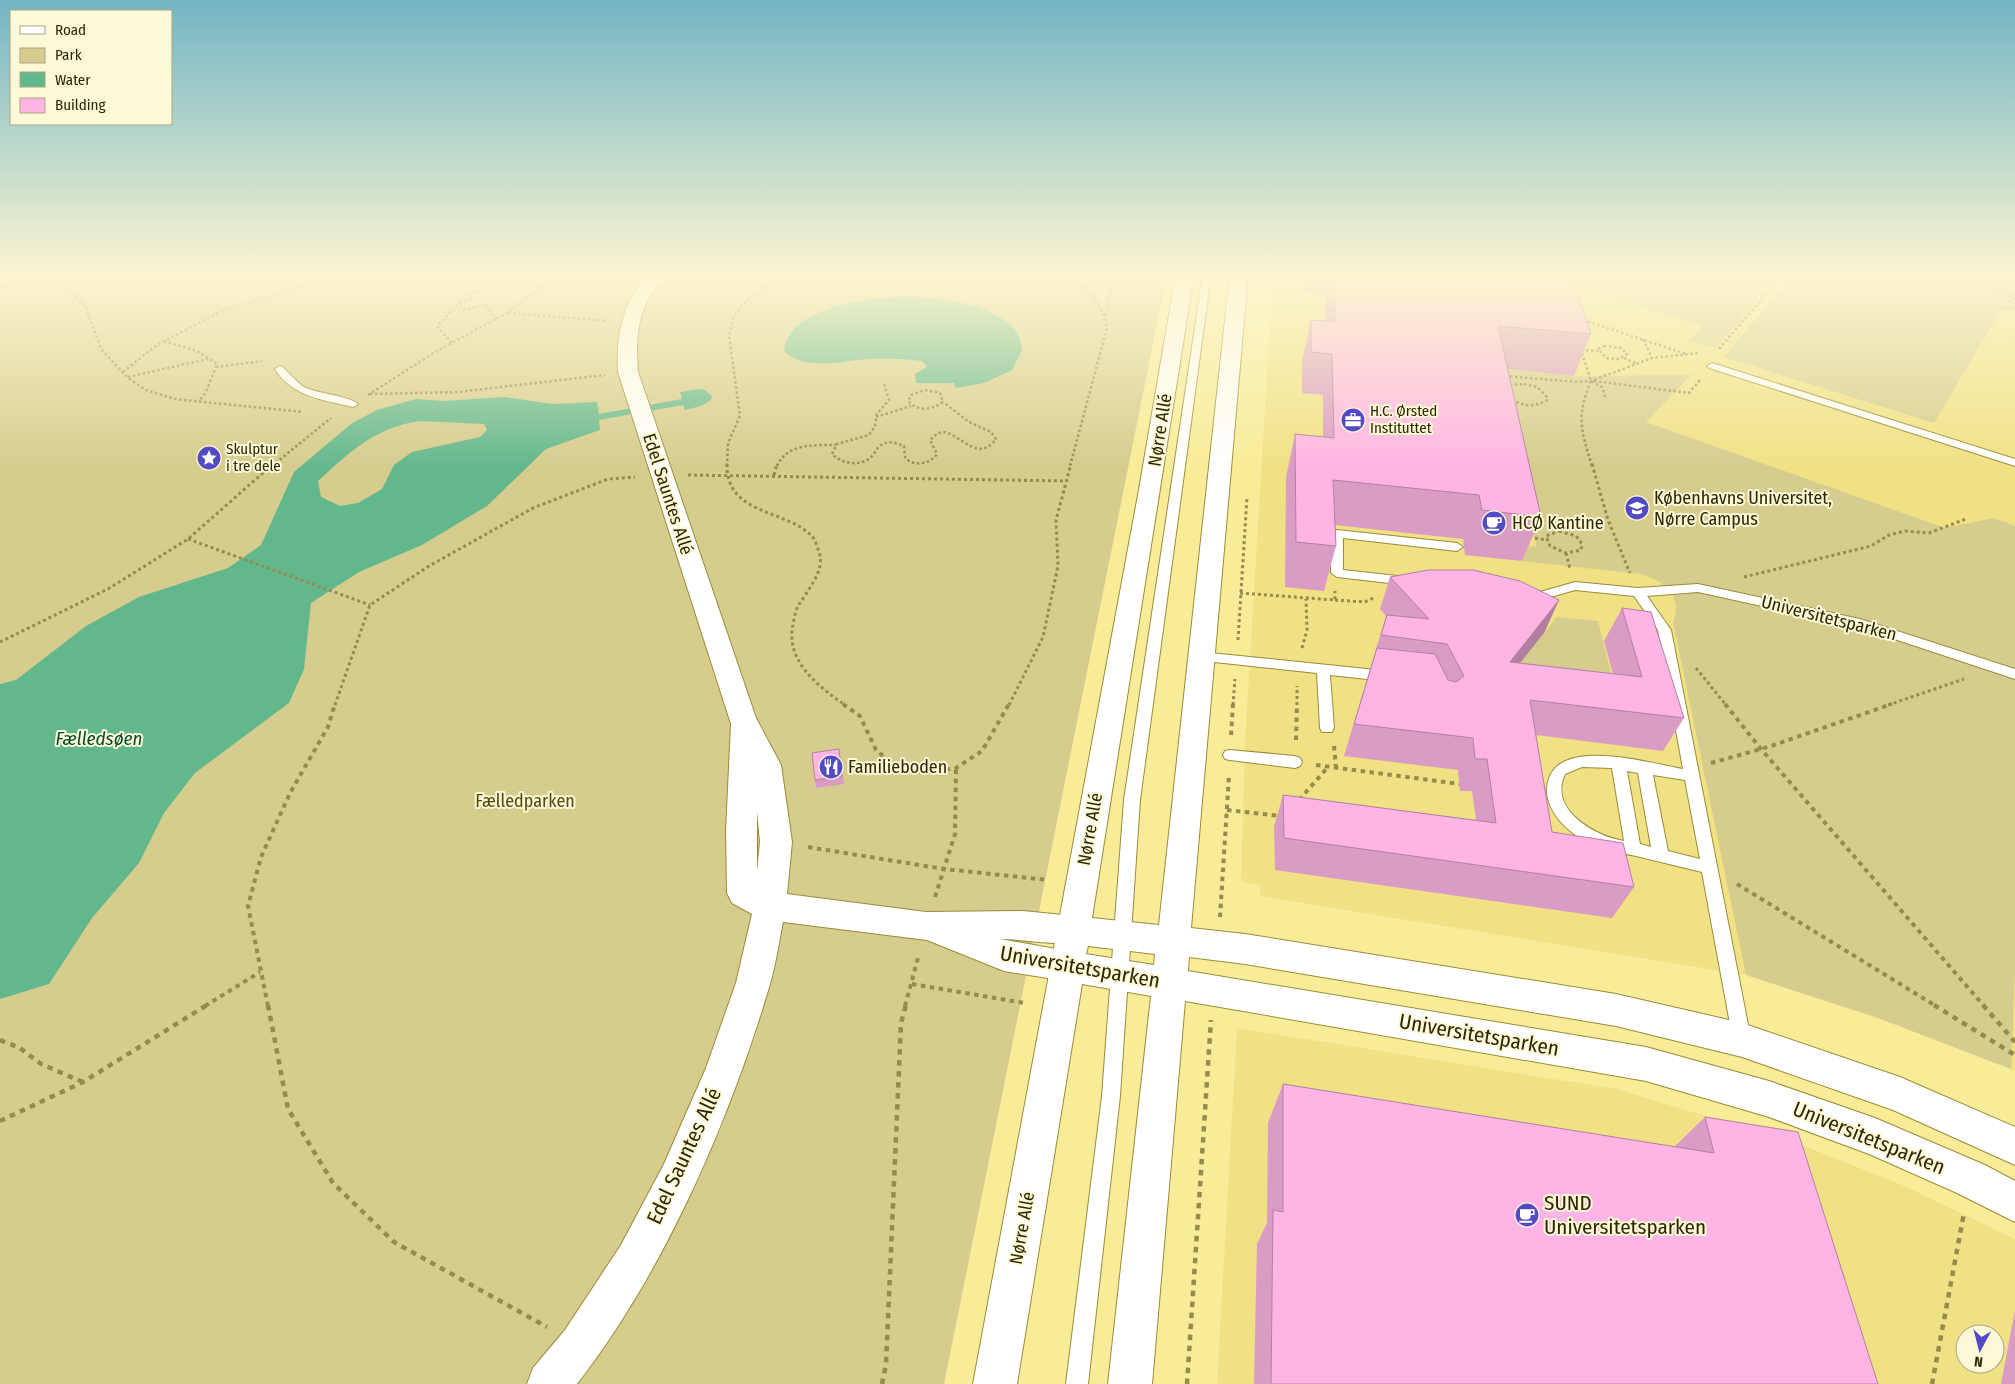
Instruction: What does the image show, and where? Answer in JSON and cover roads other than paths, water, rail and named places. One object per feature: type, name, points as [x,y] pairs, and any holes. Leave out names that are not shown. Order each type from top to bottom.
[{"type":"street","name":"Edel Sauntes Allé","points":[[550,1384],[580,1345],[635,1259],[678,1178],[724,1068],[753,983],[770,906],[776,842],[766,766],[742,718],[654,448],[628,375],[626,339]]},
{"type":"street","name":"Nørre Allé","points":[[995,1384],[1066,966],[1148,504],[1175,339]]},
{"type":"street","points":[[1130,1384],[1233,339]]},
{"type":"street","name":"Edel Sauntes Allé","points":[[742,718],[744,774],[740,869],[743,893],[754,901],[770,906]]},
{"type":"street","name":"Universitetsparken","points":[[770,906],[926,926],[1023,924],[1218,946],[1616,1010],[1742,1040],[1900,1095],[2015,1146]]},
{"type":"street","name":"Universitetsparken","points":[[926,926],[1004,956],[1646,1064],[1769,1099],[1875,1137],[2015,1202]]},
{"type":"lane","points":[[1076,1384],[1102,1184],[1134,783],[1198,339]]},
{"type":"lane","points":[[1712,366],[2015,463]]},
{"type":"lane","points":[[280,369],[284,379],[302,390],[353,404]]},
{"type":"lane","points":[[1421,583],[1337,573],[1337,534],[1457,547]]},
{"type":"lane","name":"Universitetsparken","points":[[1512,593],[1540,596],[1575,586],[1638,592],[1698,588],[1860,623],[2015,674]]},
{"type":"lane","points":[[1638,592],[1664,630],[1711,868],[1742,1040]]},
{"type":"lane","points":[[1201,656],[1236,662],[1297,668],[1323,668],[1400,678]]},
{"type":"lane","points":[[1323,668],[1327,728]]},
{"type":"lane","points":[[1230,755],[1295,762]]},
{"type":"lane","points":[[1692,772],[1644,768],[1600,760],[1583,760],[1569,765],[1558,774],[1554,785],[1555,799],[1562,813],[1576,827],[1593,838],[1613,846],[1711,868]]},
{"type":"lane","points":[[1619,764],[1633,849]]},
{"type":"lane","points":[[1644,768],[1661,856]]},
{"type":"water","points":[[788,339],[1019,339],[1022,350],[1012,370],[984,383],[955,388],[954,383],[916,383],[915,374],[927,367],[922,361],[877,359],[814,363],[792,357],[784,351]]},
{"type":"water","name":"Fælledsøen","points":[[699,389],[705,390],[712,396],[711,400],[701,406],[685,410],[683,405],[599,420],[600,430],[546,449],[487,506],[422,545],[359,572],[311,603],[304,669],[289,703],[195,773],[164,813],[139,863],[92,918],[49,984],[0,999],[0,684],[16,680],[86,626],[139,597],[228,568],[261,545],[294,472],[351,424],[377,410],[416,399],[443,401],[504,397],[552,404],[597,402],[599,414],[682,399],[680,392]],"holes":[[[420,421],[484,424],[487,430],[480,437],[412,452],[394,465],[382,489],[358,503],[340,506],[321,497],[318,481],[364,442],[389,429]]]},
{"type":"place","name":"H.C. Ørsted Instituttet","points":[[1353,420]]},
{"type":"place","name":"Skulptur i tre dele","points":[[209,458]]},
{"type":"place","name":"Københavns Universitet, Nørre Campus","points":[[1637,508]]},
{"type":"place","name":"HCØ Kantine","points":[[1494,523]]},
{"type":"place","name":"Familieboden","points":[[831,767]]},
{"type":"place","name":"SUND Universitetsparken","points":[[1527,1215]]},
{"type":"park label","name":"Fælledparken","points":[[525,801]]}]
